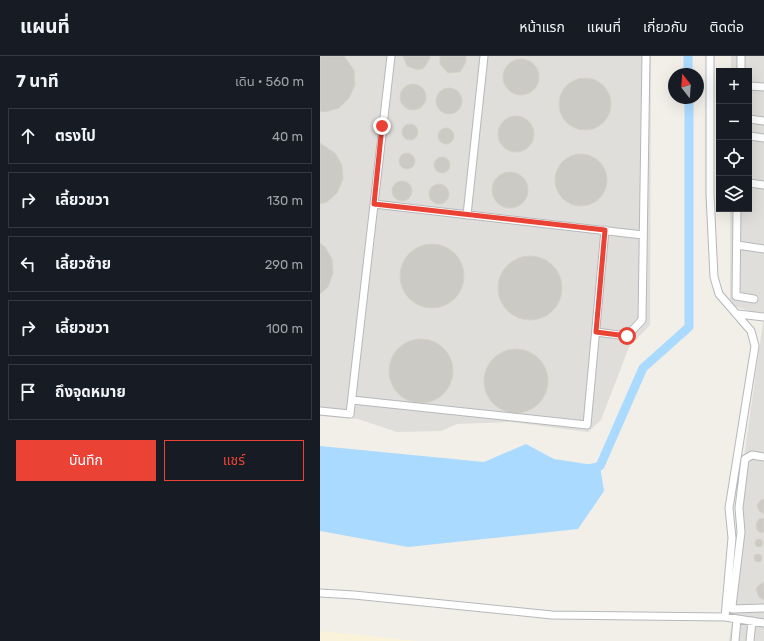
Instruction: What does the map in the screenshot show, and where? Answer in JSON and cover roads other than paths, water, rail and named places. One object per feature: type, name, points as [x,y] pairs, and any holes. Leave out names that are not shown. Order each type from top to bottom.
[{"type":"street","points":[[320,410],[350,414],[391,56]]},
{"type":"street","points":[[466,215],[484,56]]},
{"type":"street","points":[[596,332],[627,336],[642,320],[646,56]]},
{"type":"street","points":[[710,56],[710,194],[714,277],[719,294],[738,314],[751,331],[755,346],[729,508],[732,538],[725,617]]},
{"type":"street","points":[[741,56],[741,68]]},
{"type":"street","points":[[752,86],[764,88]]},
{"type":"street","points":[[752,119],[764,120]]},
{"type":"street","points":[[752,136],[764,138]]},
{"type":"street","points":[[752,183],[764,185]]},
{"type":"street","points":[[374,204],[644,234]]},
{"type":"street","points":[[737,212],[736,296],[754,299]]},
{"type":"street","points":[[352,400],[587,426],[605,230]]},
{"type":"street","points":[[737,245],[764,248]]},
{"type":"street","points":[[738,314],[764,317]]},
{"type":"street","points":[[764,457],[752,455],[745,459],[739,508],[741,532],[732,609],[764,608]]},
{"type":"street","points":[[320,594],[354,595],[552,615],[725,617],[764,623]]},
{"type":"street","points":[[735,641],[737,619]]},
{"type":"street","points":[[750,641],[752,621]]},
{"type":"water","points":[[526,444],[554,459],[600,466],[604,491],[578,529],[408,547],[320,531],[320,446],[484,462]]},
{"type":"waterway","points":[[688,56],[688,68]]},
{"type":"waterway","points":[[589,469],[600,466],[643,368],[689,327],[689,104]]}]
